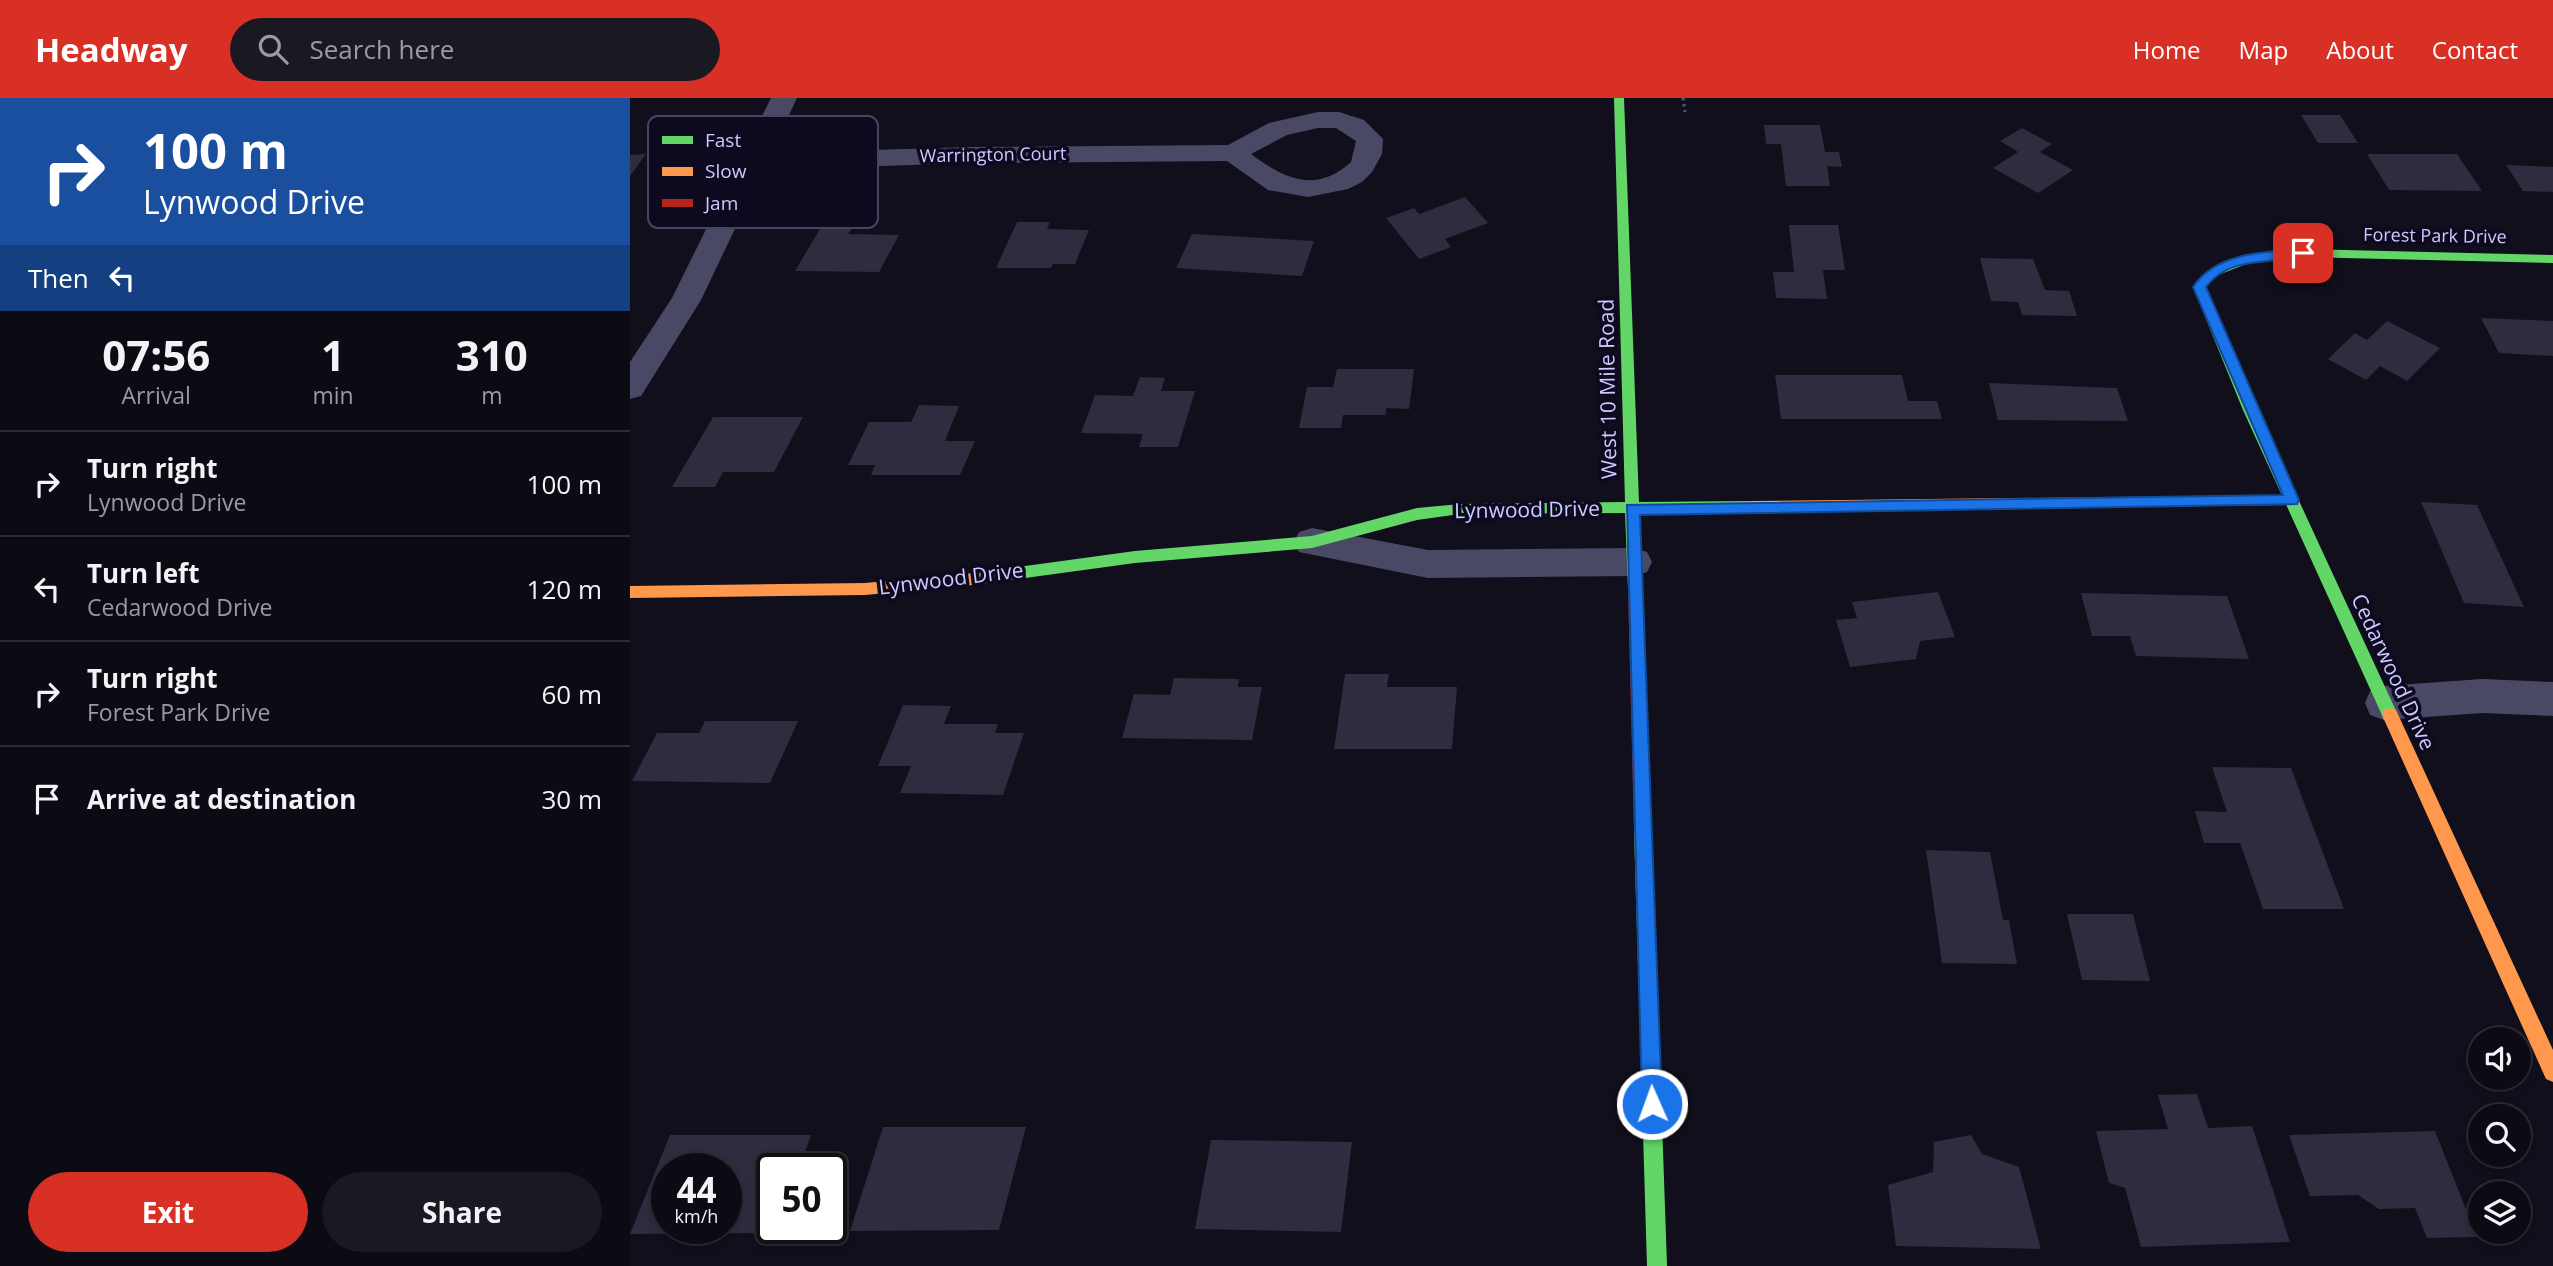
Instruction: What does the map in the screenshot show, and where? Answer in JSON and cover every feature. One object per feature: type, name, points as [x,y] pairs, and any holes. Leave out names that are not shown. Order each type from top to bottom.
[{"type":"street","points":[[776,116],[784,98]]},
{"type":"street","name":"West 10 Mile Road","points":[[1619,98],[1657,1266]]},
{"type":"street","name":"Warrington Court","points":[[878,158],[1233,153]]},
{"type":"street","points":[[630,388],[686,300],[721,228]]},
{"type":"street","name":"Forest Park Drive","points":[[2199,287],[2209,274],[2252,257],[2303,253],[2553,259]]},
{"type":"street","name":"Cedarwood Drive","points":[[2199,287],[2292,500],[2553,1072]]},
{"type":"street","name":"Lynwood Drive","points":[[630,592],[865,589],[947,582],[1135,557],[1312,542],[1368,525],[1449,510],[2292,500]]},
{"type":"street","name":"Lynwood Drive","points":[[1312,542],[1428,564],[1634,562]]},
{"type":"street","points":[[2384,703],[2482,696],[2553,699]]},
{"type":"path","points":[[1683,98],[1685,112]]},
{"type":"building","points":[[2301,115],[2340,115],[2358,143],[2318,143]]},
{"type":"building","points":[[1764,125],[1820,125],[1825,152],[1839,152],[1842,167],[1827,166],[1830,186],[1786,186],[1781,144],[1766,144]]},
{"type":"building","points":[[2022,128],[2052,144],[2040,152],[2073,170],[2038,193],[1993,168],[2018,152],[2000,141]]},
{"type":"building","points":[[646,154],[630,176],[630,155]]},
{"type":"building","points":[[2367,154],[2457,154],[2482,191],[2389,190]]},
{"type":"building","points":[[2506,165],[2553,167],[2553,192],[2523,191]]},
{"type":"building","points":[[1465,197],[1488,223],[1445,239],[1451,247],[1419,259],[1386,218],[1414,208],[1419,214]]},
{"type":"building","points":[[1017,222],[1050,222],[1047,229],[1089,230],[1075,264],[1053,264],[1051,268],[996,268]]},
{"type":"building","points":[[1789,225],[1838,225],[1845,270],[1823,270],[1827,299],[1776,298],[1773,272],[1794,272]]},
{"type":"building","points":[[821,228],[852,228],[848,234],[899,235],[879,272],[795,271]]},
{"type":"building","points":[[1192,234],[1314,241],[1302,276],[1176,268]]},
{"type":"building","points":[[1980,258],[2033,259],[2045,290],[2069,291],[2077,316],[2022,315],[2018,302],[1991,301]]},
{"type":"building","points":[[2481,318],[2553,321],[2553,356],[2499,353]]},
{"type":"building","points":[[2387,321],[2440,348],[2407,381],[2380,366],[2366,380],[2328,359],[2355,333],[2367,340]]},
{"type":"building","points":[[1337,369],[1414,369],[1409,409],[1386,408],[1386,415],[1343,415],[1341,428],[1299,428],[1307,387],[1333,387]]},
{"type":"building","points":[[1775,375],[1902,375],[1908,401],[1937,401],[1942,419],[1781,419]]},
{"type":"building","points":[[1140,377],[1165,378],[1161,391],[1195,391],[1178,447],[1139,447],[1143,434],[1081,433],[1095,395],[1133,396]]},
{"type":"building","points":[[1989,383],[2117,388],[2128,421],[1998,420]]},
{"type":"building","points":[[919,405],[959,406],[945,441],[975,441],[960,475],[871,475],[875,465],[848,465],[869,422],[911,422]]},
{"type":"building","points":[[713,417],[803,417],[774,472],[723,472],[715,487],[672,487]]},
{"type":"building","points":[[2421,502],[2477,505],[2524,607],[2464,603]]},
{"type":"building","points":[[1938,592],[1955,637],[1920,641],[1916,659],[1850,667],[1836,620],[1857,618],[1852,602]]},
{"type":"building","points":[[2081,593],[2227,596],[2249,659],[2136,656],[2130,636],[2092,636]]},
{"type":"building","points":[[1345,674],[1389,674],[1387,687],[1457,687],[1452,749],[1334,749]]},
{"type":"building","points":[[1174,678],[1239,679],[1238,687],[1262,687],[1252,740],[1122,738],[1134,694],[1170,695]]},
{"type":"building","points":[[903,705],[951,706],[944,724],[998,724],[995,733],[1024,733],[1003,795],[900,793],[911,766],[878,766]]},
{"type":"building","points":[[705,721],[798,721],[770,783],[632,781],[657,733],[699,733]]},
{"type":"building","points":[[2212,767],[2291,768],[2344,909],[2263,909],[2240,843],[2204,843],[2195,811],[2227,812]]},
{"type":"building","points":[[1926,850],[1990,852],[2003,920],[2009,920],[2017,964],[1942,963]]},
{"type":"building","points":[[2067,914],[2133,914],[2150,981],[2082,980]]},
{"type":"building","points":[[2197,1094],[2208,1128],[2252,1126],[2290,1242],[2141,1247],[2125,1188],[2109,1183],[2096,1131],[2168,1129],[2158,1095]]},
{"type":"building","points":[[883,1127],[1026,1127],[999,1230],[850,1231]]},
{"type":"building","points":[[2435,1131],[2468,1214],[2468,1237],[2427,1238],[2415,1208],[2379,1209],[2358,1195],[2310,1196],[2289,1135]]},
{"type":"building","points":[[670,1135],[811,1135],[805,1153],[756,1153],[756,1233],[742,1233],[742,1153],[663,1153]]},
{"type":"building","points":[[1971,1135],[1982,1154],[2019,1167],[2041,1249],[1896,1246],[1888,1185],[1933,1172],[1934,1142]]},
{"type":"building","points":[[1211,1140],[1352,1142],[1341,1232],[1195,1229]]},
{"type":"building","points":[[651,1182],[651,1234],[630,1234]]},
{"type":"traffic: fast","points":[[1619,98],[1635,588]]},
{"type":"traffic: fast","points":[[2390,715],[2250,410],[2199,287],[2209,274],[2252,257],[2303,253],[2553,259]]},
{"type":"traffic: fast","points":[[973,579],[1135,557],[1312,542],[1417,514],[1460,509],[1752,506]]},
{"type":"traffic: fast","points":[[1643,832],[1657,1266]]},
{"type":"traffic: slow","points":[[1752,506],[2292,500]]},
{"type":"traffic: slow","points":[[630,592],[865,589],[973,579]]},
{"type":"traffic: slow","points":[[2390,715],[2553,1072]]},
{"type":"traffic: jam","points":[[1635,588],[1643,832]]},
{"type":"route","points":[[1652,1104],[1632,509],[2292,500],[2250,410],[2199,287],[2209,274],[2252,257],[2303,253]]}]
